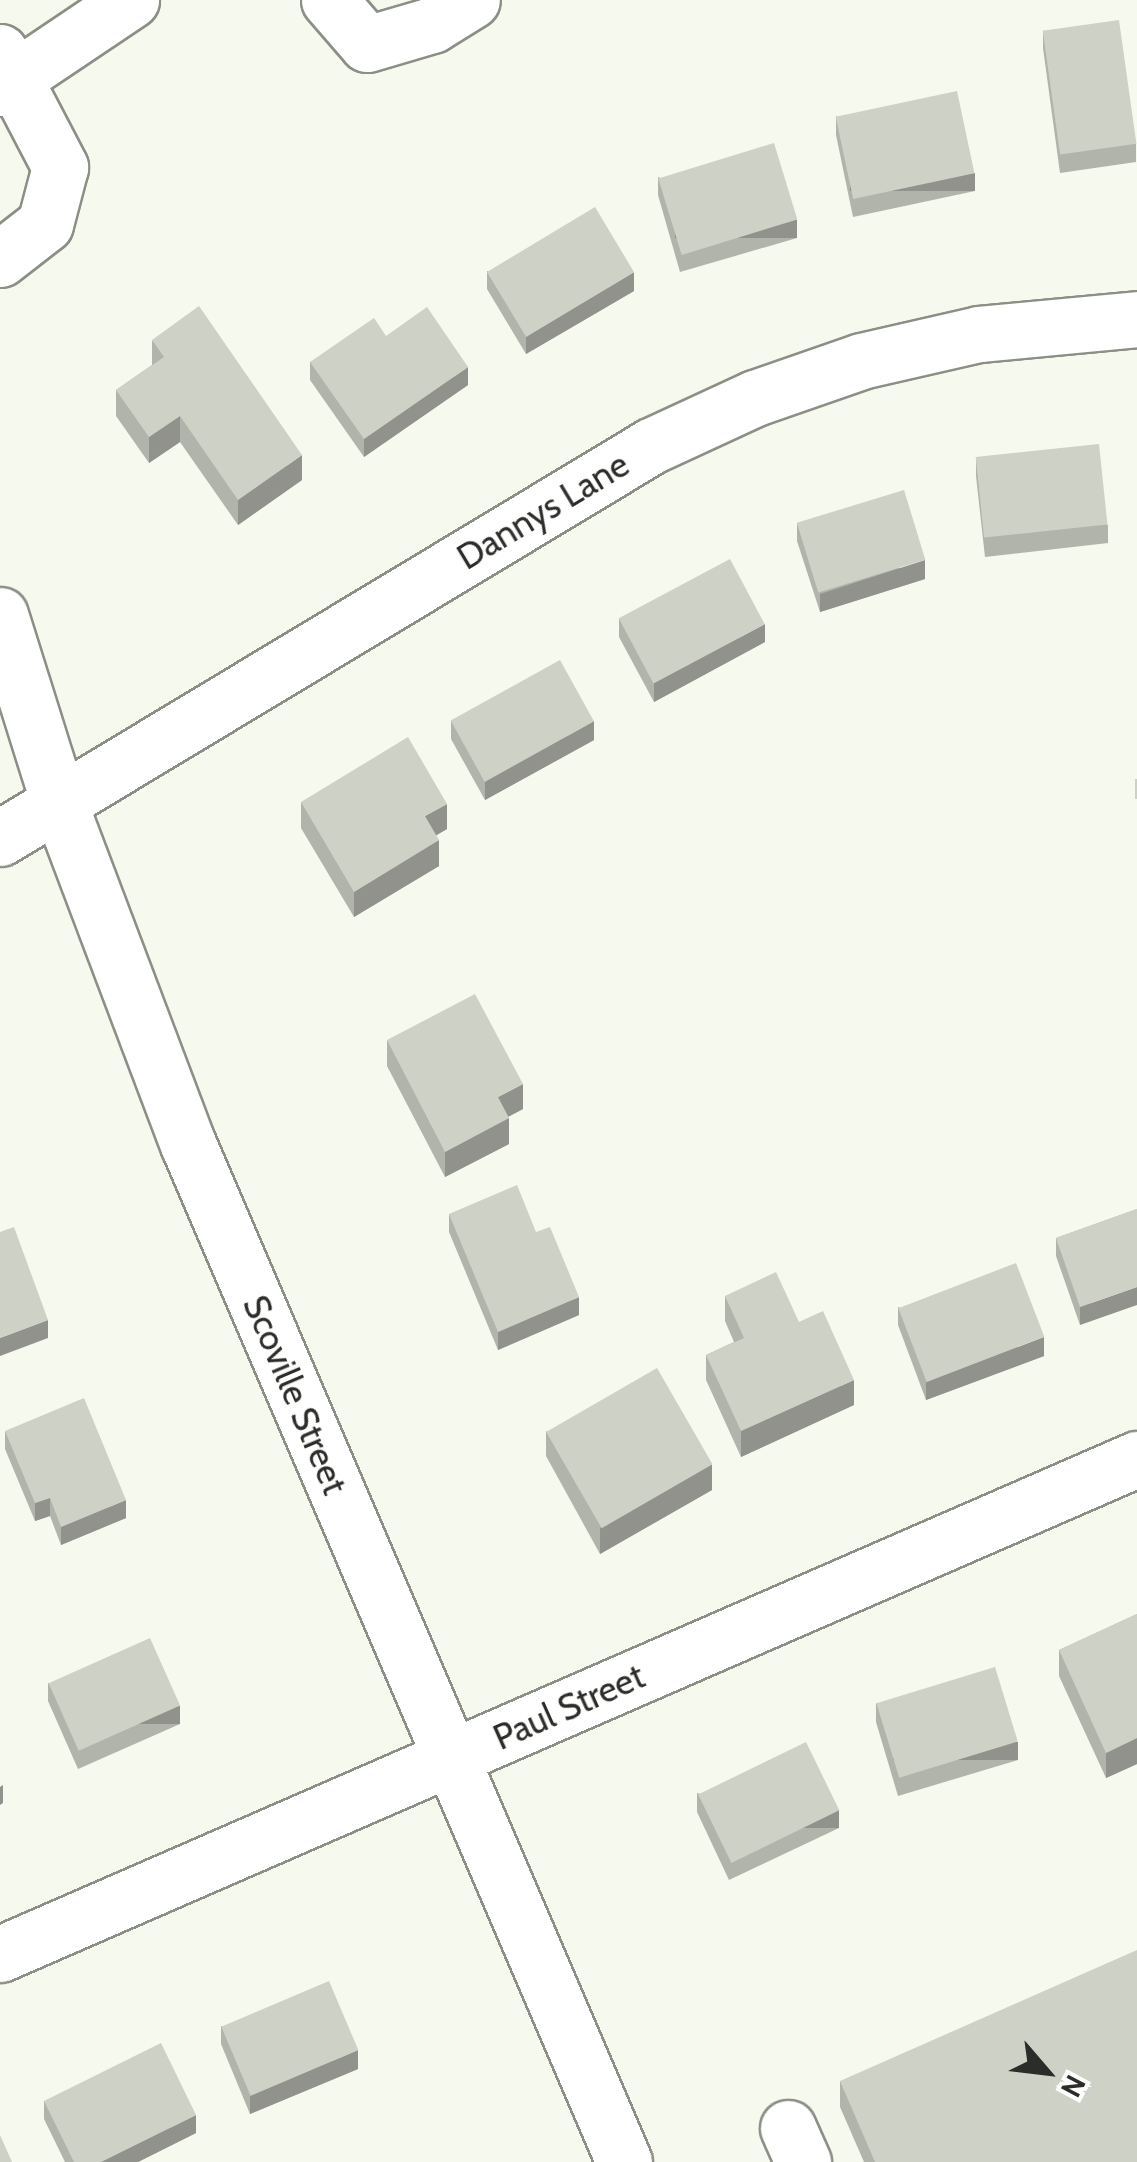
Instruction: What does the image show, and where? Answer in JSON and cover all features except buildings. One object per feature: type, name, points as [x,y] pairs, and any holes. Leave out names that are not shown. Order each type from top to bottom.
[{"type":"street","points":[[0,259],[45,224],[60,166],[5,73],[131,0]]},
{"type":"street","points":[[330,0],[367,44],[432,25],[472,0]]},
{"type":"street","name":"Dannys Lane","points":[[0,838],[651,446],[754,398],[861,361],[979,334],[1137,319]]},
{"type":"street","name":"Scoville Street","points":[[0,615],[59,802],[188,1144],[624,2162]]},
{"type":"street","name":"Paul Street","points":[[0,1954],[1137,1459]]}]
